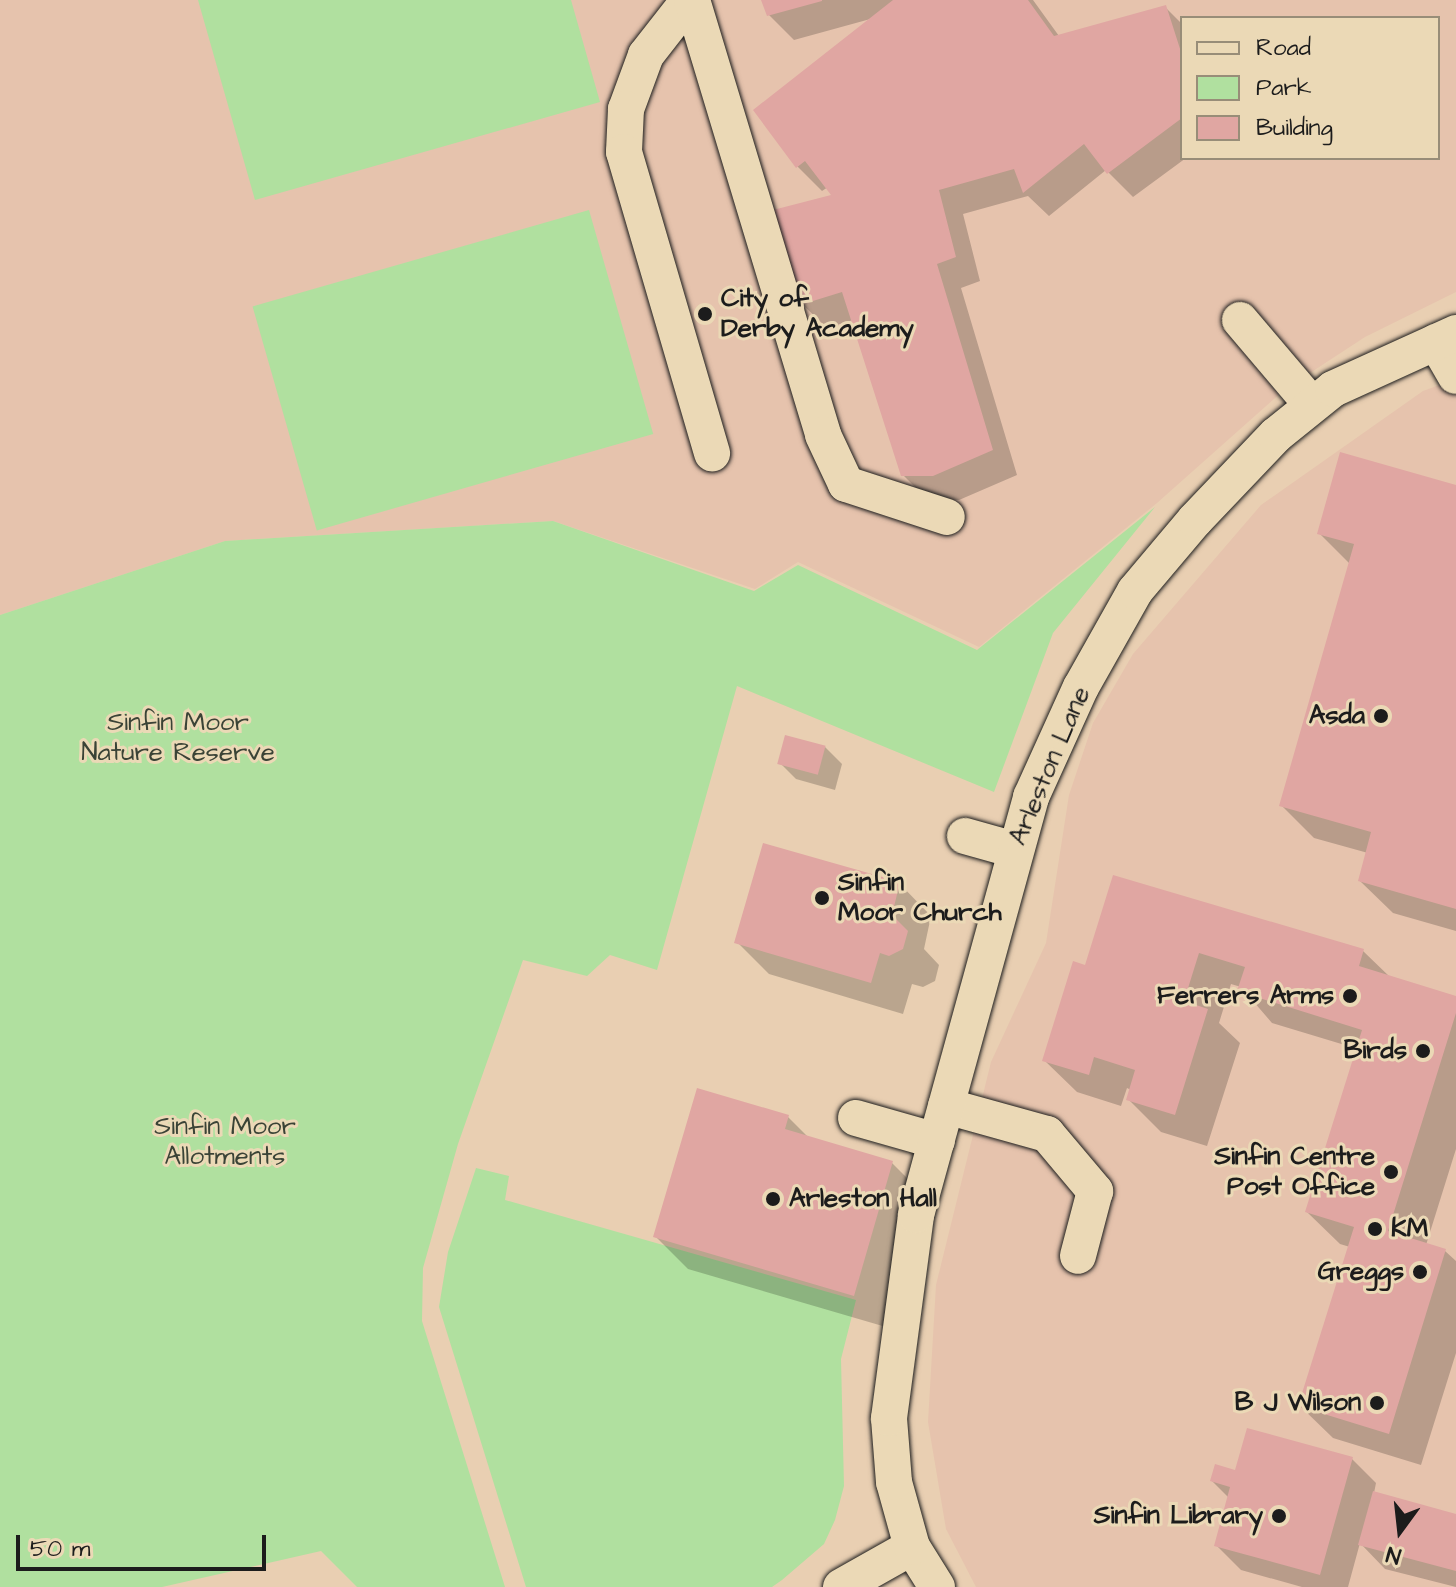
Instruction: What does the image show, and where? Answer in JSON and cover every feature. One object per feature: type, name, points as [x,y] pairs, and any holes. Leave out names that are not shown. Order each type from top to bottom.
[{"type":"street","points":[[690,0],[646,55],[626,109],[624,152],[712,453]]},
{"type":"street","points":[[690,0],[823,435],[846,484],[947,517]]},
{"type":"street","points":[[1240,320],[1312,405]]},
{"type":"street","points":[[1446,337],[1456,376]]},
{"type":"street","name":"Arleston Lane","points":[[937,1587],[912,1547],[894,1482],[889,1418],[916,1215],[1015,850],[1063,726],[1135,591],[1237,475],[1312,405],[1356,375],[1446,337]]},
{"type":"street","points":[[965,836],[1015,850]]},
{"type":"street","points":[[946,1106],[1047,1134],[1095,1191],[1078,1256]]},
{"type":"street","points":[[856,1118],[937,1141]]},
{"type":"street","points":[[841,1587],[912,1547]]},
{"type":"shaded area","name":"City of Derby Academy","points":[[0,0],[1456,0],[1456,292],[1365,337],[1284,390],[1157,503],[979,647],[798,562],[755,589],[553,521],[225,541],[0,615]]},
{"type":"shaded area","points":[[1456,379],[1456,1587],[976,1587],[946,1529],[928,1422],[936,1285],[991,1062],[1046,943],[1069,795],[1093,723],[1133,654],[1261,505],[1423,391]]},
{"type":"green space","points":[[198,0],[571,0],[600,102],[255,200]]},
{"type":"green space","points":[[589,210],[653,434],[317,530],[253,306]]},
{"type":"green space","points":[[1155,507],[1053,633],[994,792],[737,686],[657,970],[610,955],[587,976],[523,960],[458,1144],[423,1268],[422,1321],[505,1587],[357,1587],[321,1551],[162,1587],[0,1587],[0,615],[225,541],[553,521],[754,591],[798,565],[977,650]]},
{"type":"green space","points":[[476,1168],[509,1176],[505,1200],[856,1300],[841,1359],[844,1486],[835,1520],[824,1544],[782,1580],[772,1587],[526,1587],[439,1307],[448,1252]]},
{"type":"building","points":[[761,0],[822,0],[822,1],[767,16]]},
{"type":"building","points":[[893,0],[1028,0],[1054,36],[1166,5],[1180,49],[1180,119],[1107,174],[1084,144],[1023,193],[1014,169],[939,190],[956,257],[937,264],[993,450],[933,476],[901,476],[842,292],[800,305],[773,210],[831,195],[805,161],[796,168],[753,110]]},
{"type":"building","name":"Asda","points":[[1340,452],[1456,485],[1456,909],[1358,881],[1371,832],[1279,806],[1354,544],[1317,534]]},
{"type":"building","points":[[785,735],[826,746],[818,775],[777,764]]},
{"type":"building","name":"Sinfin Moor Church","points":[[763,843],[900,882],[892,915],[908,931],[903,949],[889,956],[880,953],[871,983],[734,943]]},
{"type":"building","points":[[1113,875],[1364,949],[1359,966],[1456,996],[1456,1013],[1388,1231],[1446,1249],[1389,1434],[1298,1406],[1354,1227],[1305,1212],[1362,1030],[1237,991],[1245,967],[1199,953],[1184,1001],[1208,1009],[1175,1115],[1126,1100],[1135,1070],[1094,1057],[1089,1075],[1042,1061],[1073,961],[1085,965]]},
{"type":"building","name":"Arleston Hall","points":[[697,1088],[789,1115],[785,1129],[893,1161],[854,1296],[653,1237]]},
{"type":"building","name":"Sinfin Library","points":[[1247,1428],[1353,1457],[1320,1575],[1214,1546],[1230,1487],[1210,1481],[1215,1464],[1235,1470]]},
{"type":"building","points":[[1373,1491],[1456,1514],[1456,1571],[1358,1545]]},
{"type":"place","name":"City of Derby Academy","points":[[705,314]]},
{"type":"place","name":"Asda","points":[[1381,716]]},
{"type":"place","name":"Sinfin Moor Church","points":[[822,898]]},
{"type":"place","name":"Ferrers Arms","points":[[1350,996]]},
{"type":"place","name":"Birds","points":[[1423,1051]]},
{"type":"place","name":"Sinfin Centre Post Office","points":[[1391,1172]]},
{"type":"place","name":"Arleston Hall","points":[[773,1199]]},
{"type":"place","name":"KM","points":[[1375,1229]]},
{"type":"place","name":"Greggs","points":[[1420,1272]]},
{"type":"place","name":"B J Wilson","points":[[1377,1403]]},
{"type":"place","name":"Sinfin Library","points":[[1279,1516]]},
{"type":"park label","name":"Sinfin Moor Nature Reserve","points":[[178,738]]},
{"type":"park label","name":"Sinfin Moor Allotments","points":[[225,1142]]}]
